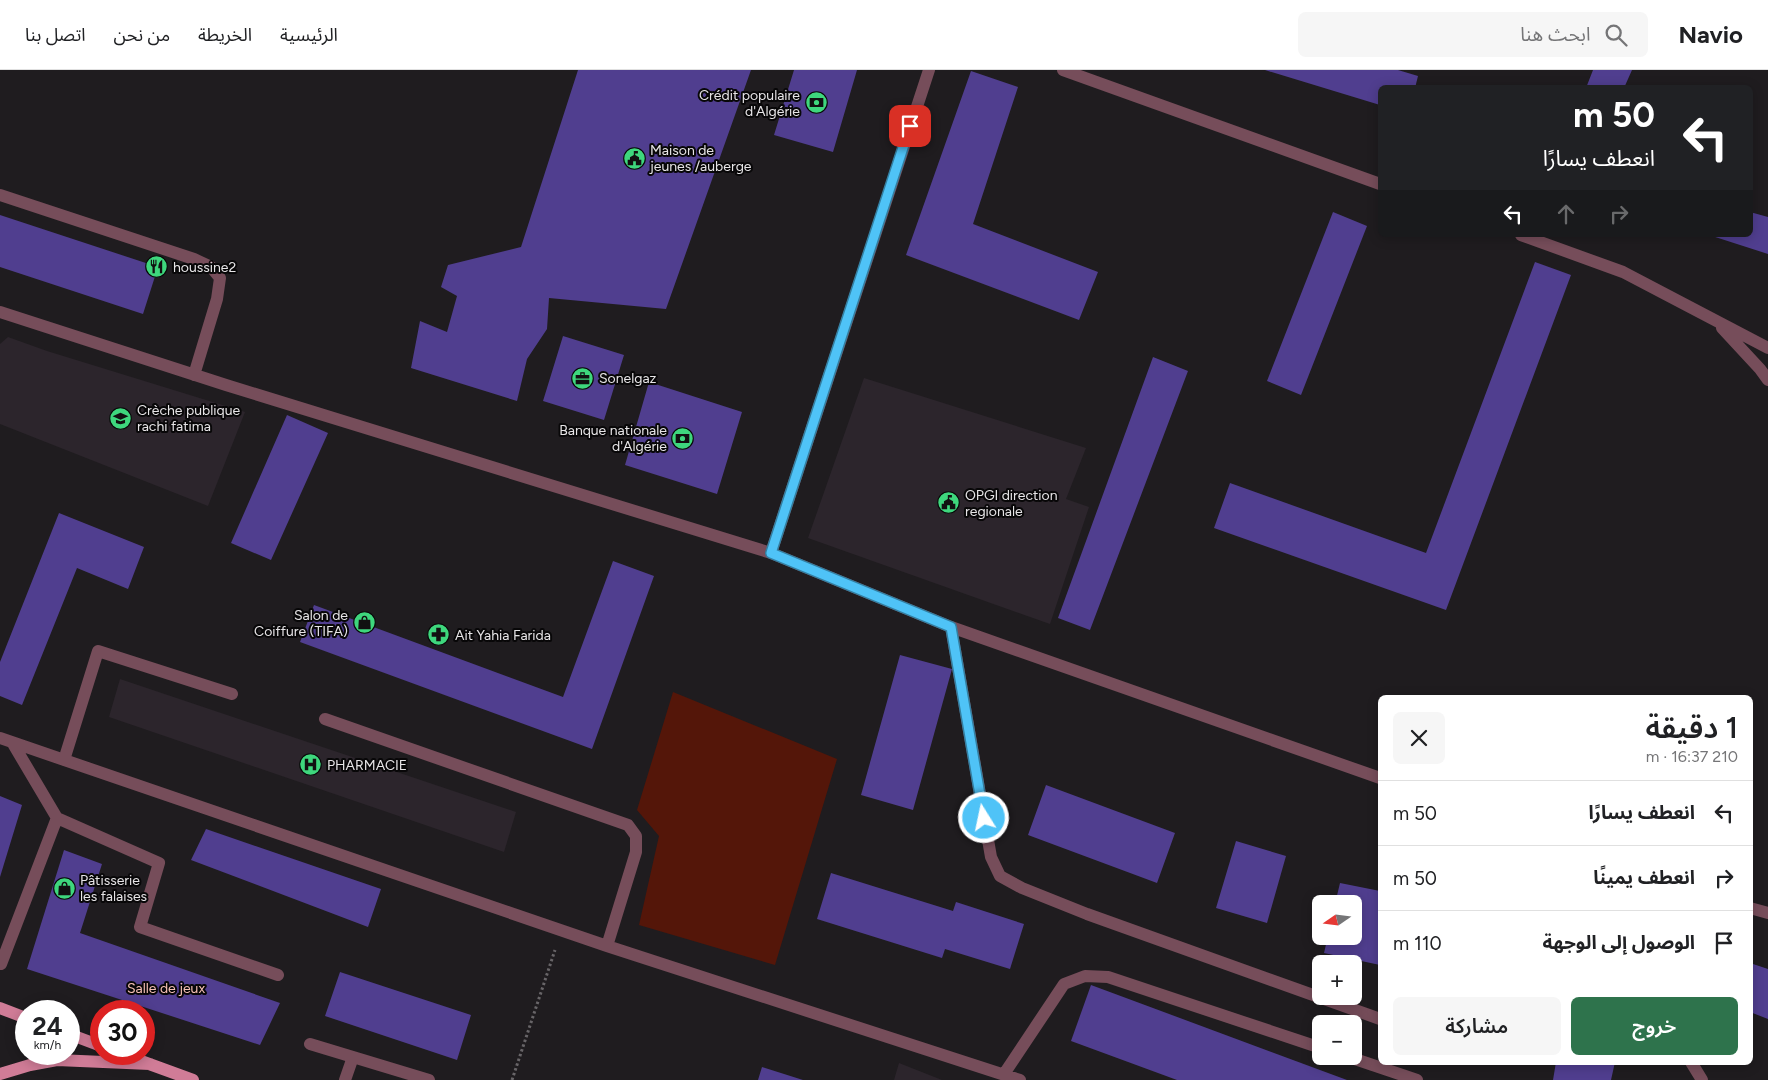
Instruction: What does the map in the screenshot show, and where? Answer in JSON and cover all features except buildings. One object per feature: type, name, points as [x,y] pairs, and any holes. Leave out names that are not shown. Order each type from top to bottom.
[{"type":"main road","points":[[0,1008],[15,1014]]},
{"type":"main road","points":[[0,1074],[30,1064],[57,1060],[90,1061]]},
{"type":"main road","points":[[153,1065],[193,1080]]},
{"type":"street","points":[[771,553],[929,70]]},
{"type":"street","points":[[1062,70],[1378,183]]},
{"type":"street","points":[[0,195],[194,259],[211,267],[220,278],[217,299],[194,375]]},
{"type":"street","points":[[1527,237],[1623,272],[1768,348]]},
{"type":"street","points":[[0,312],[194,375],[771,553],[951,627],[1378,777]]},
{"type":"street","points":[[1714,320],[1768,380]]},
{"type":"street","points":[[951,627],[990,857],[1000,876],[1022,888],[1087,914],[1378,1018]]},
{"type":"street","points":[[64,760],[98,651],[232,694]]},
{"type":"street","points":[[324,719],[628,826],[636,836],[636,852],[607,946]]},
{"type":"street","points":[[6,740],[607,946],[1020,1080]]},
{"type":"street","points":[[6,740],[57,818],[160,863],[140,927],[278,976]]},
{"type":"street","points":[[1,964],[57,818]]},
{"type":"street","points":[[1753,909],[1768,913]]},
{"type":"street","points":[[1004,1074],[1064,984],[1085,976],[1108,977],[1312,1045]]},
{"type":"street","points":[[310,1044],[429,1080]]},
{"type":"street","points":[[345,1080],[353,1057]]},
{"type":"street","points":[[1362,1061],[1417,1080]]},
{"type":"street","points":[[1693,1065],[1702,1080]]},
{"type":"path","points":[[512,1080],[548,971]]},
{"type":"shaded area","name":"Crèche publique rachi fatima","points":[[8,337],[47,351],[245,412],[208,506],[0,424],[0,344]]},
{"type":"shaded area","name":"OPGI direction regionale","points":[[864,378],[1086,448],[1066,499],[1089,507],[1050,624],[808,538]]},
{"type":"shaded area","name":"PHARMACIE","points":[[120,679],[516,812],[504,852],[109,717]]},
{"type":"shaded area","points":[[673,692],[837,759],[775,965],[639,925],[659,836],[637,810]]},
{"type":"shaded area","points":[[899,1063],[942,1080],[894,1080]]},
{"type":"place","name":"Crédit populaire d'Algérie","points":[[816,103]]},
{"type":"place","name":"Maison de jeunes /auberge","points":[[634,158]]},
{"type":"place","name":"houssine2","points":[[157,267]]},
{"type":"place","name":"Sonelgaz","points":[[583,378]]},
{"type":"place","name":"Crèche publique rachi fatima","points":[[121,418]]},
{"type":"place","name":"Banque nationale d'Algérie","points":[[683,438]]},
{"type":"place","name":"OPGI direction regionale","points":[[949,503]]},
{"type":"place","name":"Salon de Coiffure (TIFA)","points":[[364,623]]},
{"type":"place","name":"Ait Yahia Farida","points":[[439,635]]},
{"type":"place","name":"PHARMACIE","points":[[311,765]]},
{"type":"place","name":"Pâtisserie les falaises","points":[[64,888]]},
{"type":"route","points":[[910,126],[771,553],[951,627],[984,818]]},
{"type":"park label","name":"Salle de jeux","points":[[166,988]]}]
